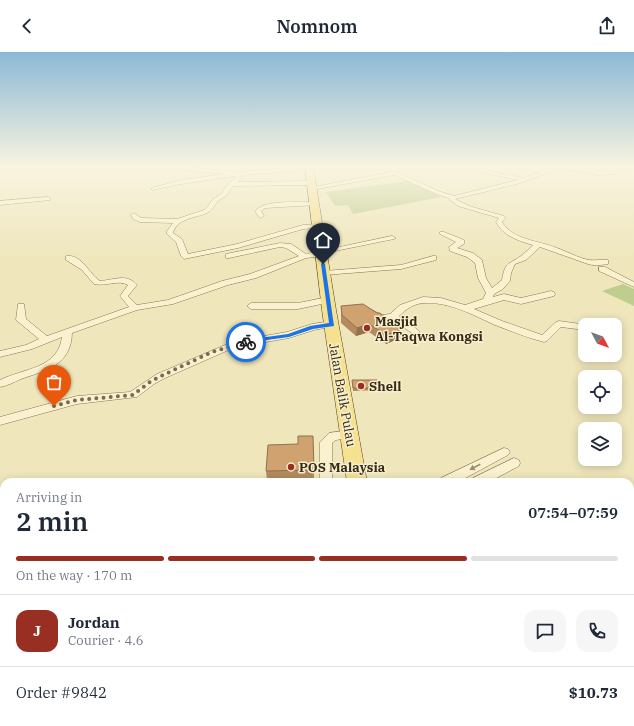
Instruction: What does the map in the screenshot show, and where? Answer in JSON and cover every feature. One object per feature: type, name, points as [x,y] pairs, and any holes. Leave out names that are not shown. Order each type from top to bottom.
[{"type":"main road","name":"Jalan Balik Pulau","points":[[313,197],[324,273],[332,306],[332,324],[356,478]]},
{"type":"street","points":[[134,215],[135,218],[140,220],[178,221],[206,211],[220,197]]},
{"type":"street","points":[[452,197],[451,199],[454,202],[466,207],[502,217],[503,218],[500,224],[505,230],[521,239],[604,266],[634,285]]},
{"type":"street","points":[[0,203],[48,200]]},
{"type":"street","points":[[261,216],[258,211],[267,206],[282,204],[314,204]]},
{"type":"street","points":[[178,221],[170,232],[179,240],[185,256],[189,258],[303,227],[318,226]]},
{"type":"street","points":[[442,233],[461,242],[453,246],[453,249],[470,255],[479,262],[484,284],[489,297]]},
{"type":"street","points":[[0,354],[29,347],[45,339],[135,308],[170,302],[224,283],[253,276],[305,256],[392,238]]},
{"type":"street","points":[[228,256],[280,245],[288,246],[305,256]]},
{"type":"street","points":[[465,308],[475,306],[489,297],[504,284],[512,263],[523,258],[538,245]]},
{"type":"street","points":[[69,258],[83,266],[97,282],[104,283],[122,279],[131,283],[133,285],[124,296],[135,308]]},
{"type":"street","points":[[324,273],[401,267],[433,258]]},
{"type":"street","points":[[489,297],[504,297],[521,301],[551,294]]},
{"type":"street","points":[[364,308],[380,318],[393,316],[403,307],[426,300],[441,301],[465,308],[499,323],[544,339],[559,324],[578,326]]},
{"type":"street","points":[[21,306],[21,320],[45,339]]},
{"type":"street","points":[[251,306],[332,306]]},
{"type":"street","points":[[393,316],[415,332]]},
{"type":"street","points":[[0,422],[77,400],[133,395],[150,382],[161,376],[228,347],[241,343],[289,335],[312,327],[332,324]]},
{"type":"street","points":[[0,384],[38,369],[60,356],[66,344],[67,331]]},
{"type":"street","points":[[326,478],[326,442],[333,436],[350,434]]},
{"type":"street","points":[[454,478],[504,452]]},
{"type":"street","points":[[486,478],[514,463]]},
{"type":"green space","points":[[330,197],[439,197],[353,214],[348,205],[335,206]]},
{"type":"green space","points":[[623,284],[634,289],[634,306],[602,291]]},
{"type":"building","points":[[363,304],[377,313],[380,313],[400,330],[386,335],[369,324],[357,328],[342,315],[341,306]]},
{"type":"building","points":[[352,380],[377,380],[378,388],[353,388]]},
{"type":"building","name":"POS Malaysia","points":[[298,436],[313,436],[314,470],[266,471],[268,445],[298,444]]},
{"type":"way so far","points":[[54,406],[89,398],[130,396],[138,393],[150,382],[161,376],[212,352],[246,342]]},
{"type":"place","name":"Masjid Al-Taqwa Kongsi","points":[[367,328]]},
{"type":"place","name":"Shell","points":[[361,386]]},
{"type":"place","name":"POS Malaysia","points":[[291,467]]},
{"type":"route","points":[[246,342],[296,334],[312,327],[332,324],[323,264]]}]
